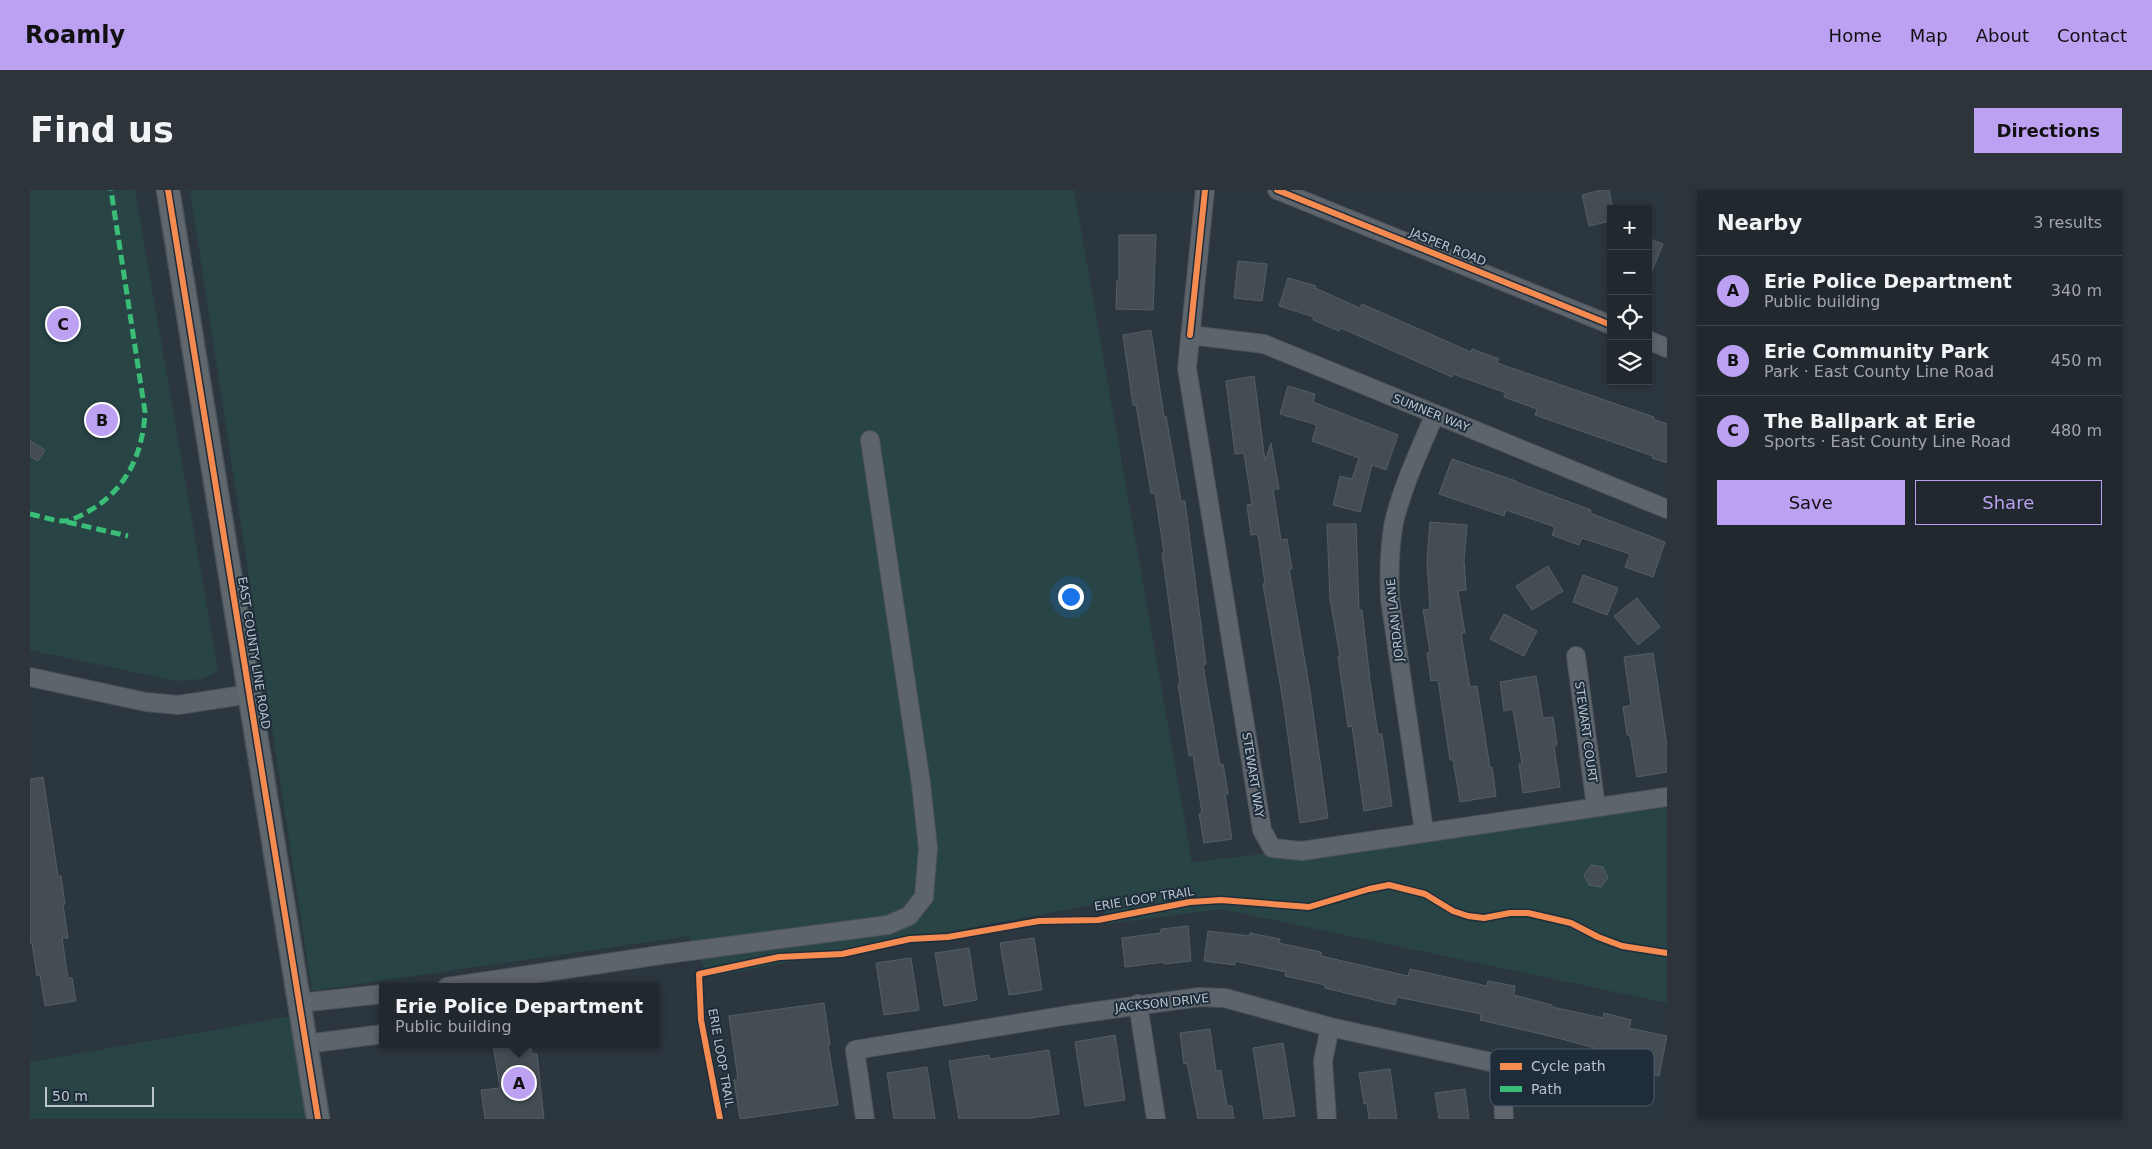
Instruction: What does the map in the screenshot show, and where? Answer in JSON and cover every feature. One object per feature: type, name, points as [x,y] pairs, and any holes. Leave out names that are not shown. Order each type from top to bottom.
[{"type":"main road","name":"EAST COUNTY LINE ROAD","points":[[168,190],[318,1119]]},
{"type":"street","points":[[1190,336],[1205,190]]},
{"type":"street","name":"JASPER ROAD","points":[[1277,190],[1607,323]]},
{"type":"street","name":"SUMNER WAY","points":[[1190,336],[1264,344],[1667,510]]},
{"type":"street","name":"STEWART WAY","points":[[1190,336],[1187,368],[1262,830],[1272,848],[1302,851],[1424,831],[1667,797]]},
{"type":"street","points":[[1652,342],[1667,348]]},
{"type":"street","name":"JORDAN LANE","points":[[1424,831],[1390,599],[1389,563],[1394,522],[1405,486],[1434,414]]},
{"type":"street","points":[[474,983],[667,954],[888,925],[909,916],[924,897],[928,848],[921,784],[870,440]]},
{"type":"street","name":"STEWART COURT","points":[[1576,656],[1596,807]]},
{"type":"street","points":[[30,677],[146,702],[178,705],[250,694]]},
{"type":"street","points":[[299,1003],[379,994]]},
{"type":"street","name":"JACKSON DRIVE","points":[[865,1119],[855,1050],[1138,1004],[1200,997],[1225,998],[1330,1028],[1490,1062]]},
{"type":"street","points":[[1138,1004],[1156,1119]]},
{"type":"street","points":[[1327,1119],[1323,1061],[1330,1028]]},
{"type":"street","points":[[306,1044],[379,1035]]},
{"type":"street","points":[[1503,1106],[1504,1119]]},
{"type":"green space","points":[[30,190],[135,190],[218,671],[203,679],[176,681],[30,650]]},
{"type":"green space","points":[[190,190],[1074,190],[1192,862],[1667,808],[1667,1003],[1221,909],[1108,924],[1102,903],[709,977],[689,936],[312,991]]},
{"type":"green space","points":[[293,1016],[312,1119],[30,1119],[30,1062]]},
{"type":"building","points":[[1609,190],[1612,205],[1607,205],[1607,222],[1589,226],[1582,195]]},
{"type":"building","points":[[1119,235],[1156,235],[1153,310],[1116,309],[1117,280],[1119,280]]},
{"type":"building","points":[[1652,240],[1663,244],[1652,272]]},
{"type":"building","points":[[1238,261],[1267,264],[1262,301],[1234,298]]},
{"type":"building","points":[[1288,278],[1316,286],[1315,288],[1360,308],[1362,304],[1471,352],[1472,349],[1499,359],[1497,363],[1654,417],[1653,419],[1667,424],[1667,463],[1652,458],[1653,456],[1535,415],[1537,409],[1504,397],[1506,393],[1453,374],[1452,377],[1341,328],[1339,331],[1313,320],[1314,317],[1279,306]]},
{"type":"building","points":[[1151,330],[1164,417],[1166,416],[1181,501],[1185,501],[1206,664],[1203,665],[1220,765],[1223,764],[1228,794],[1225,794],[1232,839],[1204,843],[1199,814],[1202,813],[1193,755],[1189,756],[1178,684],[1180,683],[1155,493],[1151,493],[1136,405],[1133,405],[1123,335]]},
{"type":"building","points":[[1254,376],[1265,461],[1271,443],[1279,489],[1273,489],[1281,540],[1287,539],[1292,569],[1289,569],[1310,691],[1328,818],[1300,823],[1284,707],[1263,584],[1265,584],[1258,534],[1251,535],[1247,505],[1252,504],[1244,453],[1235,454],[1226,381]]},
{"type":"building","points":[[1288,386],[1315,394],[1313,402],[1398,435],[1386,470],[1372,465],[1360,512],[1333,505],[1340,476],[1352,479],[1359,458],[1312,441],[1317,425],[1280,414]]},
{"type":"building","points":[[30,441],[45,450],[38,461],[30,456]]},
{"type":"building","points":[[1452,459],[1591,510],[1590,513],[1665,542],[1653,577],[1625,567],[1630,554],[1582,538],[1579,545],[1552,535],[1555,527],[1506,510],[1504,516],[1439,494]]},
{"type":"building","points":[[1430,522],[1467,525],[1464,561],[1466,590],[1458,591],[1465,633],[1461,633],[1470,687],[1477,686],[1496,796],[1460,802],[1453,760],[1450,760],[1438,680],[1431,681],[1427,653],[1430,652],[1423,610],[1430,609],[1427,561]]},
{"type":"building","points":[[1327,524],[1356,524],[1359,610],[1362,610],[1378,734],[1382,734],[1392,806],[1364,811],[1352,726],[1348,727],[1338,656],[1340,656],[1330,599]]},
{"type":"building","points":[[1548,566],[1563,591],[1532,610],[1516,586]]},
{"type":"building","points":[[1583,575],[1618,588],[1607,615],[1573,602]]},
{"type":"building","points":[[1637,598],[1660,627],[1638,645],[1614,616]]},
{"type":"building","points":[[1504,614],[1537,631],[1524,656],[1490,639]]},
{"type":"building","points":[[1653,653],[1667,746],[1667,772],[1637,777],[1630,735],[1627,735],[1623,707],[1631,705],[1624,657]]},
{"type":"building","points":[[1536,676],[1543,718],[1553,717],[1557,745],[1554,746],[1560,787],[1523,793],[1519,764],[1522,764],[1513,709],[1504,711],[1500,682]]},
{"type":"building","points":[[43,777],[58,876],[61,876],[65,904],[63,904],[68,938],[62,938],[68,978],[72,978],[76,1001],[45,1006],[40,975],[37,976],[32,943],[30,943],[30,779]]},
{"type":"building","points":[[1591,865],[1603,867],[1608,878],[1601,887],[1589,885],[1584,875]]},
{"type":"building","points":[[1188,926],[1191,961],[1125,967],[1122,938],[1161,933],[1161,929]]},
{"type":"building","points":[[1208,931],[1250,936],[1250,933],[1280,939],[1279,943],[1321,952],[1321,956],[1408,976],[1410,969],[1487,986],[1488,981],[1515,986],[1514,995],[1552,1005],[1552,1007],[1603,1018],[1604,1013],[1631,1020],[1629,1028],[1667,1036],[1659,1076],[1654,1075],[1654,1049],[1598,1049],[1480,1020],[1481,1014],[1397,997],[1395,1005],[1285,976],[1286,972],[1235,961],[1235,965],[1204,961]]},
{"type":"building","points":[[1034,938],[1042,990],[1009,995],[1000,943]]},
{"type":"building","points":[[969,948],[977,1000],[944,1006],[935,953]]},
{"type":"building","points":[[911,958],[919,1010],[884,1015],[876,963]]},
{"type":"building","points":[[824,1003],[830,1045],[828,1045],[838,1105],[740,1119],[734,1080],[738,1080],[729,1016]]},
{"type":"building","points":[[1210,1029],[1216,1071],[1221,1070],[1227,1106],[1232,1106],[1234,1119],[1198,1119],[1187,1063],[1184,1064],[1180,1033]]},
{"type":"building","points":[[1115,1035],[1125,1100],[1085,1106],[1075,1042]]},
{"type":"building","points":[[1283,1043],[1295,1116],[1264,1119],[1253,1048]]},
{"type":"building","points":[[494,1048],[531,1048],[532,1054],[537,1054],[544,1119],[485,1119],[481,1090],[500,1088]]},
{"type":"building","points":[[1049,1050],[1059,1114],[1024,1119],[959,1119],[949,1061],[989,1055],[990,1059]]},
{"type":"building","points":[[927,1067],[935,1119],[894,1119],[887,1073]]},
{"type":"building","points":[[1390,1069],[1397,1119],[1369,1119],[1367,1103],[1364,1104],[1359,1073]]},
{"type":"building","points":[[1465,1089],[1469,1119],[1439,1119],[1435,1093]]},
{"type":"marked path","points":[[30,514],[67,521],[89,511],[113,493],[122,482],[130,469],[141,442],[145,412],[111,190]]},
{"type":"marked path","points":[[67,522],[128,536]]},
{"type":"cycle path","points":[[168,190],[318,1119]]},
{"type":"cycle path","points":[[1190,335],[1205,190]]},
{"type":"cycle path","points":[[1277,190],[1607,323]]},
{"type":"cycle path","name":"ERIE LOOP TRAIL","points":[[720,1119],[701,1020],[699,974],[779,957],[842,954],[910,939],[948,937],[1039,921],[1098,920],[1190,902],[1221,900],[1309,907],[1389,885],[1425,894],[1453,911],[1468,916],[1484,918],[1510,913],[1528,913],[1571,923],[1598,937],[1622,946],[1667,953]]},
{"type":"place","name":"The Ballpark at Erie","points":[[63,324]]},
{"type":"place","name":"Erie Community Park","points":[[102,420]]},
{"type":"place","name":"Erie Police Department","points":[[519,1083]]}]
